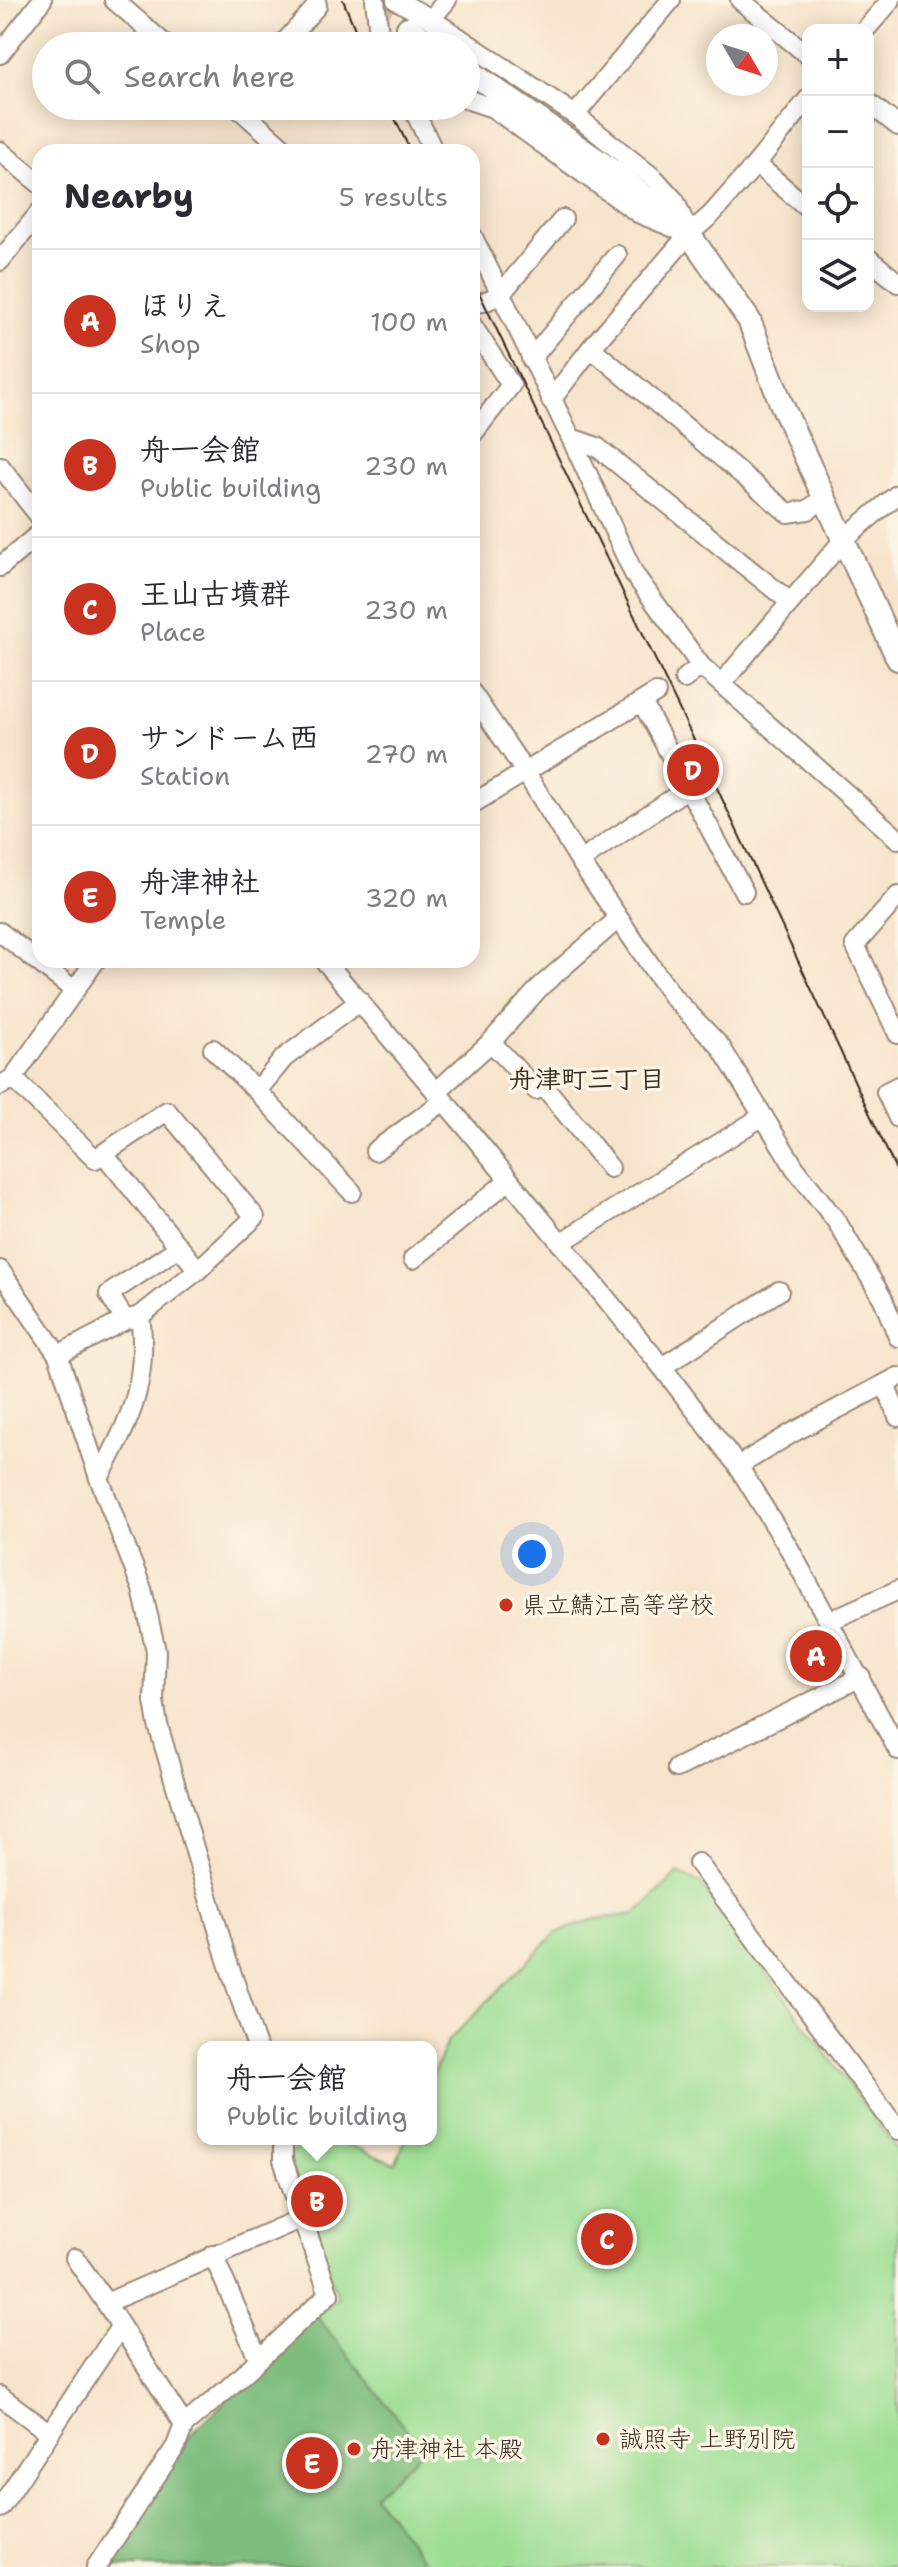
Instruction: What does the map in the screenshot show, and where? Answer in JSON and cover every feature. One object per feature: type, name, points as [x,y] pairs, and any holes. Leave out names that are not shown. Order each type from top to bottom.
[{"type":"street","points":[[0,54],[42,0]]},
{"type":"street","points":[[114,0],[151,32]]},
{"type":"street","points":[[294,32],[317,6],[316,0]]},
{"type":"street","points":[[375,0],[379,32]]},
{"type":"street","points":[[396,0],[450,32]]},
{"type":"street","points":[[431,19],[447,0]]},
{"type":"street","points":[[575,115],[671,0]]},
{"type":"street","points":[[740,0],[802,50]]},
{"type":"street","points":[[870,24],[891,0]]},
{"type":"street","points":[[408,28],[414,32]]},
{"type":"street","points":[[480,52],[575,115],[655,179],[675,201],[689,234],[749,320],[781,403],[898,659]]},
{"type":"street","points":[[480,79],[620,176],[689,234]]},
{"type":"street","points":[[480,104],[493,108],[638,213],[689,234]]},
{"type":"street","points":[[551,400],[591,348],[689,234],[711,215],[756,164],[802,106]]},
{"type":"street","points":[[874,107],[898,126]]},
{"type":"street","points":[[252,120],[279,144]]},
{"type":"street","points":[[419,120],[430,144]]},
{"type":"street","points":[[0,151],[32,177]]},
{"type":"street","points":[[756,164],[802,203]]},
{"type":"street","points":[[480,302],[500,295],[563,219]]},
{"type":"street","points":[[0,261],[32,222]]},
{"type":"street","points":[[480,252],[634,574],[701,666],[898,839]]},
{"type":"street","points":[[531,359],[617,255]]},
{"type":"street","points":[[874,263],[898,283]]},
{"type":"street","points":[[480,337],[511,385],[480,425]]},
{"type":"street","points":[[591,348],[788,513],[808,510],[825,497]]},
{"type":"street","points":[[571,438],[597,447],[789,601]]},
{"type":"street","points":[[0,466],[32,502]]},
{"type":"street","points":[[722,683],[845,538],[898,494]]},
{"type":"street","points":[[0,567],[32,540]]},
{"type":"street","points":[[684,679],[701,666]]},
{"type":"street","points":[[480,799],[649,698],[688,788],[744,892]]},
{"type":"street","points":[[480,705],[618,919],[673,997],[720,1046],[795,1168],[837,1222],[883,1299],[898,1337]]},
{"type":"street","points":[[580,861],[688,788]]},
{"type":"street","points":[[898,896],[855,945],[898,1034]]},
{"type":"street","points":[[375,1151],[440,1096],[540,987],[618,919]]},
{"type":"street","points":[[0,932],[32,957]]},
{"type":"street","points":[[46,968],[74,990]]},
{"type":"street","points":[[58,1355],[132,1318],[198,1270],[255,1217],[167,1111],[95,1159],[7,1082],[90,968]]},
{"type":"street","points":[[331,968],[662,1367],[738,1466],[861,1677],[898,1750]]},
{"type":"street","points":[[257,1091],[284,1058],[360,1001]]},
{"type":"street","points":[[491,1042],[536,1090],[550,1081],[610,1168]]},
{"type":"street","points":[[213,1049],[352,1192]]},
{"type":"street","points":[[898,1086],[886,1092],[898,1118]]},
{"type":"street","points":[[560,1243],[763,1116]]},
{"type":"street","points":[[104,1154],[198,1270]]},
{"type":"street","points":[[413,1259],[509,1180]]},
{"type":"street","points":[[99,1478],[123,1435],[138,1396],[143,1341],[132,1318],[109,1294],[178,1248]]},
{"type":"street","points":[[0,1270],[58,1355],[99,1478],[142,1589],[156,1651],[154,1701],[158,1725],[227,1960],[255,2041]]},
{"type":"street","points":[[662,1367],[779,1291]]},
{"type":"street","points":[[738,1466],[891,1380],[898,1417]]},
{"type":"street","points":[[829,1621],[898,1590]]},
{"type":"street","points":[[677,1768],[861,1677]]},
{"type":"street","points":[[698,1863],[898,2130]]},
{"type":"street","points":[[96,2567],[176,2446],[184,2425],[329,2294],[283,2160],[283,2145]]},
{"type":"street","points":[[106,2303],[302,2218]]},
{"type":"street","points":[[213,2255],[258,2358]]},
{"type":"street","points":[[75,2258],[184,2425]]},
{"type":"street","points":[[0,2508],[120,2327]]},
{"type":"street","points":[[0,2396],[48,2432]]},
{"type":"green space","points":[[678,1873],[701,1884],[898,2151],[898,2567],[432,2567],[420,2556],[374,2495],[316,2315],[338,2298],[288,2155],[295,2145],[349,2145],[395,2164],[403,2145],[437,2145],[437,2065],[447,2042],[556,1933],[595,1919],[636,1914]]},
{"type":"green space","points":[[316,2315],[423,2450],[374,2495],[420,2556],[418,2567],[107,2567],[191,2434]]},
{"type":"tunnel","points":[[374,0],[408,28]]},
{"type":"tram line","points":[[343,0],[356,32]]},
{"type":"tram line","points":[[396,120],[407,144]]},
{"type":"tram line","points":[[480,295],[898,1174]]},
{"type":"place","name":"サンドーム西","points":[[693,770]]},
{"type":"place","name":"県立鯖江高等学校","points":[[506,1605]]},
{"type":"place","name":"ほりえ","points":[[816,1656]]},
{"type":"place","name":"舟一会館","points":[[317,2201]]},
{"type":"place","name":"王山古墳群","points":[[607,2239]]},
{"type":"place","name":"誠照寺 上野別院","points":[[603,2439]]},
{"type":"place","name":"舟津神社 本殿","points":[[354,2449]]},
{"type":"place","name":"舟津神社","points":[[312,2463]]},
{"type":"district","name":"舟津町三丁目","points":[[587,1078]]}]
